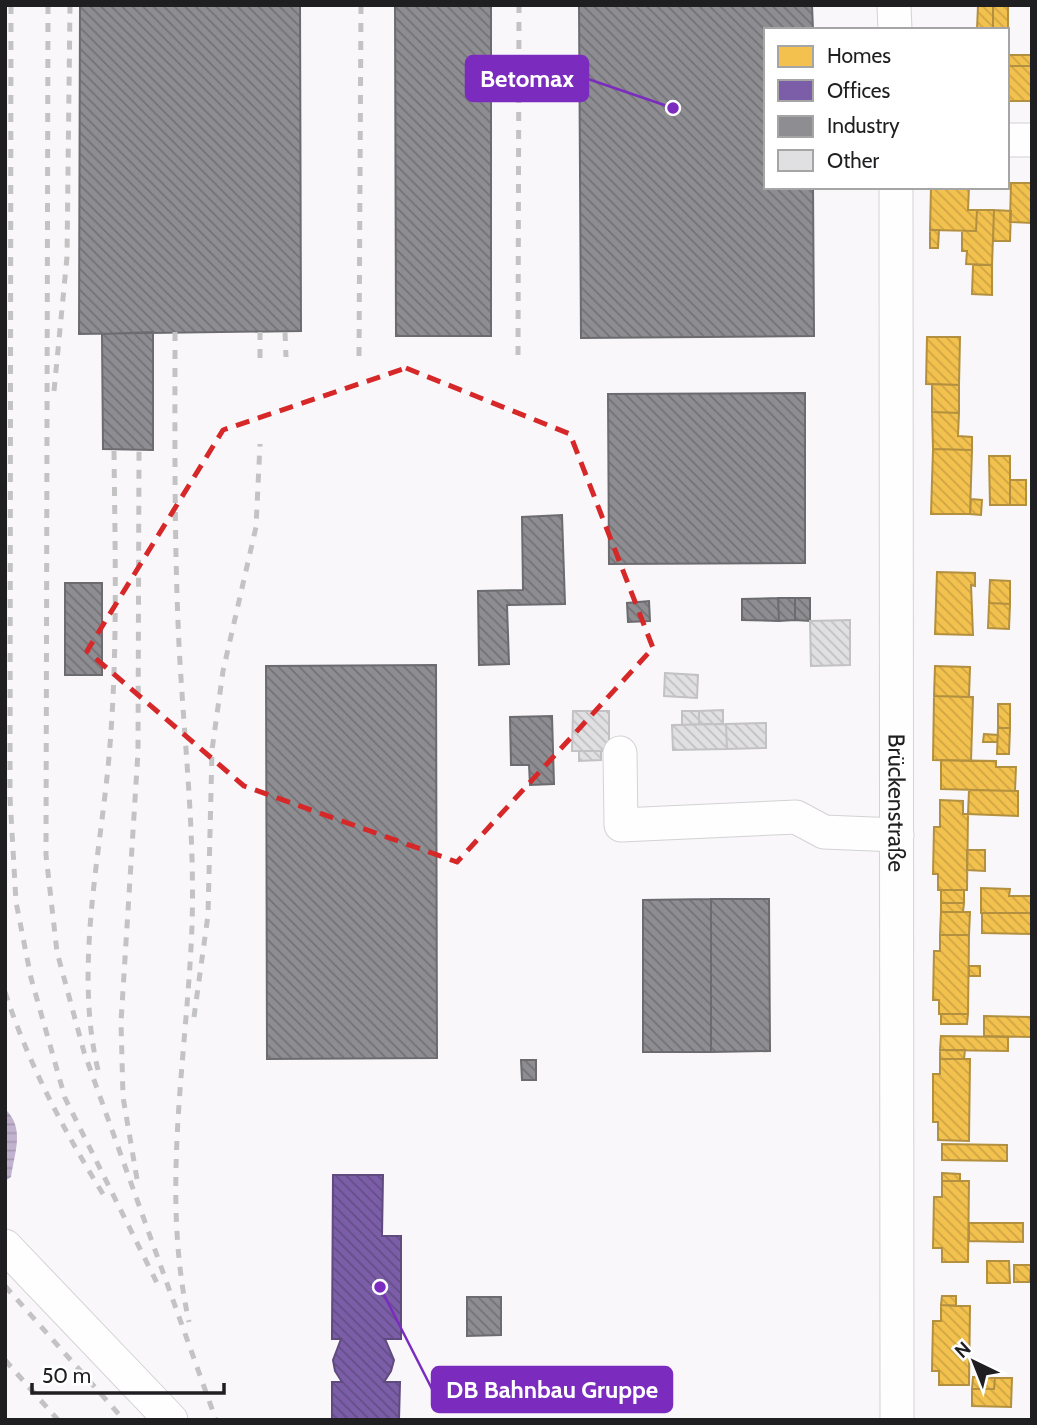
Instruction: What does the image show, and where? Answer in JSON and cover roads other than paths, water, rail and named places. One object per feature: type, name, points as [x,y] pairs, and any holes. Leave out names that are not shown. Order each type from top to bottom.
[{"type":"street","points":[[894,5],[895,28]]},
{"type":"street","points":[[1009,140],[1032,140]]},
{"type":"street","name":"Brückenstraße","points":[[896,189],[894,593],[897,835],[897,1420]]},
{"type":"street","points":[[620,753],[621,825],[796,817],[824,832],[897,835]]},
{"type":"street","points":[[5,1246],[171,1420]]},
{"type":"railway","points":[[11,5],[10,797],[16,902],[31,978],[65,1098],[159,1287]]},
{"type":"railway","points":[[48,5],[46,855],[57,952],[84,1052],[216,1420]]},
{"type":"railway","points":[[54,391],[67,257],[70,5]]},
{"type":"railway","points":[[359,356],[361,5]]},
{"type":"railway","points":[[518,355],[519,5]]},
{"type":"railway","points":[[175,332],[177,606],[193,891],[176,1174],[181,1273],[189,1322]]},
{"type":"railway","points":[[260,332],[260,358]]},
{"type":"railway","points":[[285,332],[286,357]]},
{"type":"railway","points":[[194,1017],[208,915],[212,750],[223,671],[256,527],[260,444]]},
{"type":"railway","points":[[98,1070],[91,1032],[89,953],[114,680],[114,449]]},
{"type":"railway","points":[[137,1179],[123,1097],[121,1022],[138,752],[139,449]]},
{"type":"railway","points":[[5,992],[48,1096],[103,1194]]},
{"type":"railway","points":[[5,1286],[124,1420]]},
{"type":"railway","points":[[5,1360],[58,1420]]},
{"type":"place","name":"Betomax","points":[[673,108]]},
{"type":"place","name":"DB Bahnbau Gruppe","points":[[380,1287]]}]
